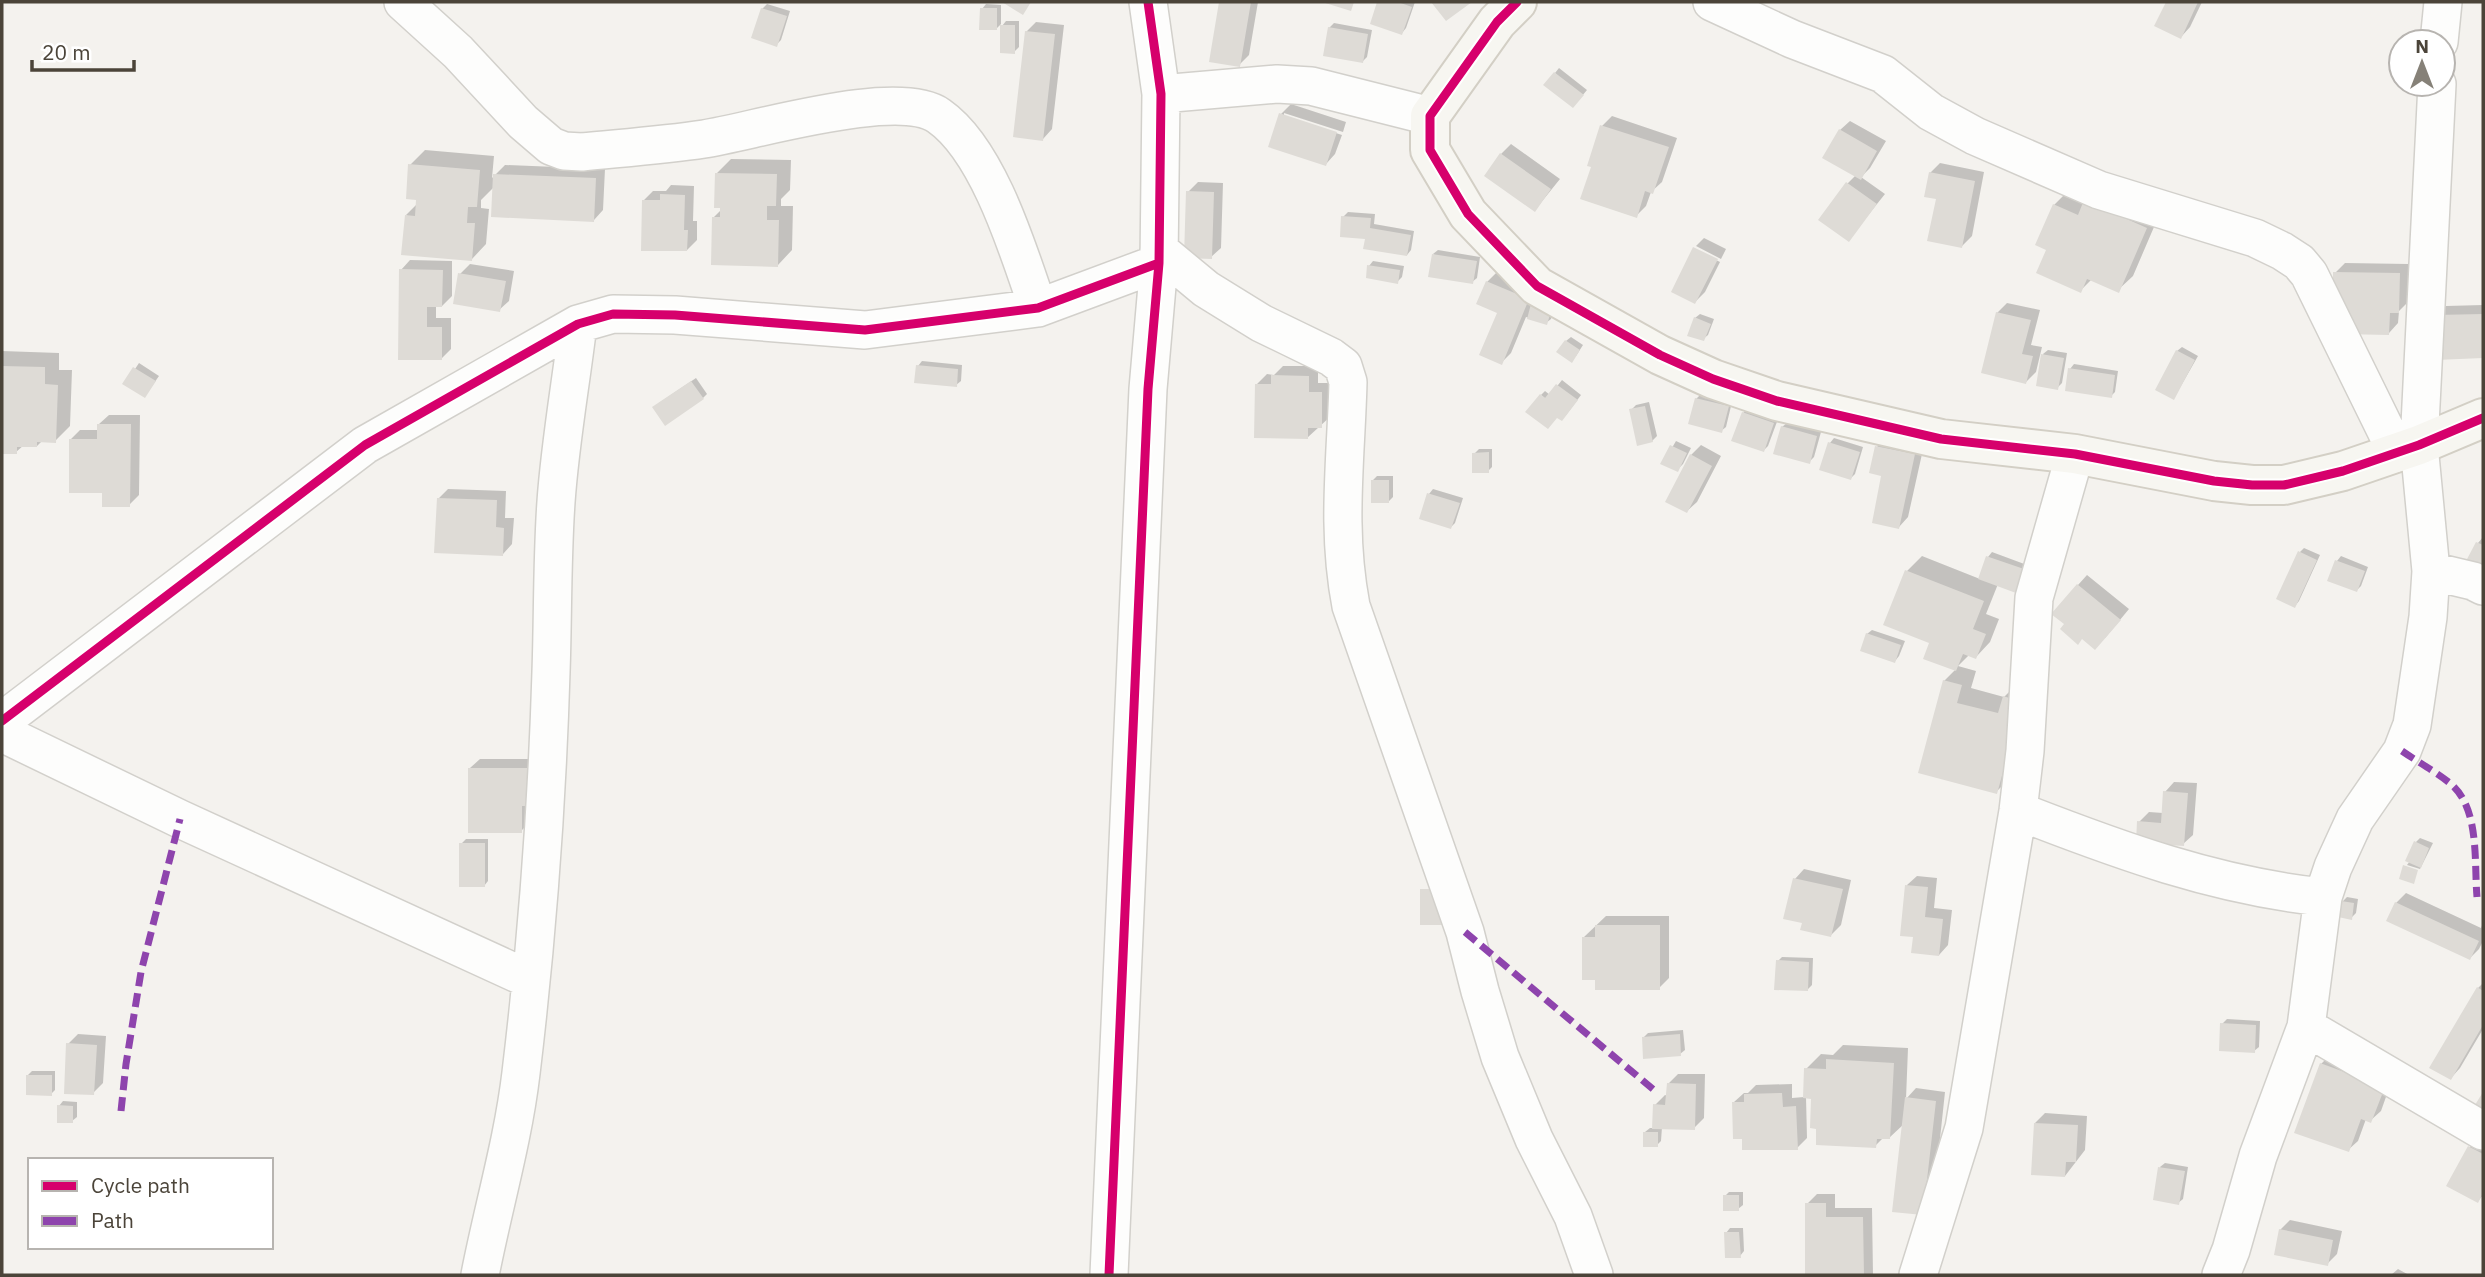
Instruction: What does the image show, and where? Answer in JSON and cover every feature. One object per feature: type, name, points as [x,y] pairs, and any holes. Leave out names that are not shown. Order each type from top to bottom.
[{"type":"street","points":[[403,2],[458,52],[523,122],[551,146],[564,151],[582,152],[703,139],[856,108],[899,107],[937,115],[956,130],[963,140],[1005,215],[1038,308]]},
{"type":"street","points":[[1109,1275],[1147,403],[1159,256],[1161,94],[1148,2]]},
{"type":"street","points":[[1517,2],[1497,22],[1430,116],[1430,150],[1468,214],[1537,286],[1660,355],[1713,379],[1777,401],[1941,439],[2075,454],[2214,481],[2252,485],[2284,485],[2343,471],[2408,449],[2483,418]]},
{"type":"street","points":[[1712,2],[1793,39],[1883,75],[1931,112],[1975,135],[2099,190],[2255,238],[2291,256],[2299,262],[2314,284],[2408,449]]},
{"type":"street","points":[[2440,28],[2443,2]]},
{"type":"street","points":[[1161,94],[1278,83],[1311,86],[1430,116]]},
{"type":"street","points":[[2221,1275],[2231,1250],[2258,1156],[2306,1027],[2323,897],[2333,867],[2356,819],[2402,751],[2413,725],[2428,617],[2431,571],[2408,449],[2436,98]]},
{"type":"street","points":[[2,721],[365,444],[578,324],[613,314],[675,315],[865,330],[1038,308],[1159,256]]},
{"type":"street","points":[[1159,256],[1261,323],[1331,357],[1343,366],[1348,382],[1341,536],[1344,572],[1351,606],[1465,932],[1500,1057],[1534,1139],[1573,1216],[1594,1275]]},
{"type":"street","points":[[480,1275],[502,1183],[519,1089],[531,980],[547,762],[556,499],[578,324]]},
{"type":"street","points":[[1918,1275],[1964,1128],[2018,811],[2025,751],[2034,598],[2075,454]]},
{"type":"street","points":[[2431,571],[2483,586]]},
{"type":"street","points":[[2,733],[180,819],[531,980]]},
{"type":"street","points":[[2018,811],[2108,846],[2186,872],[2289,894],[2323,897]]},
{"type":"street","points":[[2306,1027],[2483,1131]]},
{"type":"building","points":[[1002,2],[1031,2],[1023,15]]},
{"type":"building","points":[[1219,2],[1251,2],[1240,67],[1209,62]]},
{"type":"building","points":[[1322,2],[1354,2],[1351,11]]},
{"type":"building","points":[[1377,2],[1398,2],[1412,7],[1402,35],[1370,24]]},
{"type":"building","points":[[1431,2],[1472,2],[1446,21]]},
{"type":"building","points":[[2166,2],[2198,2],[2181,39],[2154,26]]},
{"type":"building","points":[[761,8],[787,16],[777,47],[751,38]]},
{"type":"building","points":[[980,8],[997,8],[997,30],[979,30]]},
{"type":"building","points":[[1000,25],[1015,25],[1015,54],[1000,53]]},
{"type":"building","points":[[1328,27],[1368,34],[1363,63],[1323,56]]},
{"type":"building","points":[[1025,31],[1055,34],[1043,141],[1013,137]]},
{"type":"building","points":[[1554,72],[1584,95],[1573,108],[1543,85]]},
{"type":"building","points":[[1279,113],[1337,132],[1326,166],[1268,147]]},
{"type":"building","points":[[1600,125],[1669,147],[1653,194],[1645,191],[1637,218],[1580,199],[1591,167],[1587,166]]},
{"type":"building","points":[[1839,129],[1877,151],[1861,180],[1822,158]]},
{"type":"building","points":[[1500,153],[1551,189],[1535,212],[1484,176]]},
{"type":"building","points":[[408,164],[480,170],[477,207],[468,207],[467,223],[475,223],[472,261],[401,255],[405,215],[415,216],[416,200],[406,199]]},
{"type":"building","points":[[1929,172],[1975,181],[1962,248],[1927,241],[1936,199],[1924,197]]},
{"type":"building","points":[[715,173],[777,174],[776,206],[767,206],[767,220],[779,220],[778,267],[711,265],[712,217],[720,217],[720,208],[714,208]]},
{"type":"building","points":[[493,174],[596,178],[594,222],[491,217]]},
{"type":"building","points":[[1846,182],[1877,204],[1849,242],[1818,220]]},
{"type":"building","points":[[1186,191],[1214,192],[1212,259],[1184,258]]},
{"type":"building","points":[[660,194],[685,195],[684,230],[688,230],[687,251],[641,251],[642,200],[660,200]]},
{"type":"building","points":[[2084,200],[2147,228],[2119,293],[2087,279],[2081,293],[2036,273],[2046,250],[2035,245],[2053,204],[2078,215]]},
{"type":"building","points":[[1341,216],[1371,218],[1370,228],[1411,235],[1407,256],[1363,249],[1365,239],[1340,237]]},
{"type":"building","points":[[1693,247],[1718,259],[1695,304],[1671,292]]},
{"type":"building","points":[[1432,254],[1477,261],[1473,284],[1428,277]]},
{"type":"building","points":[[1367,265],[1400,270],[1398,284],[1366,278]]},
{"type":"building","points":[[399,269],[443,270],[442,307],[427,307],[427,327],[442,327],[442,360],[398,360]]},
{"type":"building","points":[[2333,272],[2400,273],[2399,313],[2390,313],[2389,335],[2341,334],[2333,321]]},
{"type":"building","points":[[458,273],[506,281],[500,312],[453,304]]},
{"type":"building","points":[[1486,281],[1529,299],[1502,365],[1479,355],[1497,313],[1476,304]]},
{"type":"building","points":[[1532,300],[1552,307],[1547,325],[1527,319]]},
{"type":"building","points":[[1996,312],[2031,320],[2022,354],[2033,356],[2026,384],[1981,373]]},
{"type":"building","points":[[2483,314],[2483,358],[2436,360],[2435,315]]},
{"type":"building","points":[[1694,317],[1711,324],[1704,341],[1687,336]]},
{"type":"building","points":[[1565,340],[1580,350],[1572,363],[1556,352]]},
{"type":"building","points":[[2176,350],[2195,360],[2174,400],[2155,390]]},
{"type":"building","points":[[2041,354],[2064,358],[2058,390],[2036,386]]},
{"type":"building","points":[[916,365],[958,369],[957,387],[914,383]]},
{"type":"building","points":[[2,366],[45,367],[45,384],[58,385],[56,443],[37,442],[37,447],[17,447],[17,454],[2,454]]},
{"type":"building","points":[[133,367],[156,381],[145,398],[122,384]]},
{"type":"building","points":[[2068,368],[2115,375],[2112,398],[2065,391]]},
{"type":"building","points":[[1271,375],[1309,376],[1309,392],[1322,392],[1322,428],[1308,428],[1308,439],[1254,438],[1255,384],[1271,384]]},
{"type":"building","points":[[691,381],[704,399],[665,426],[652,407]]},
{"type":"building","points":[[1556,384],[1578,400],[1562,421],[1557,418],[1548,429],[1525,412],[1540,394],[1545,398]]},
{"type":"building","points":[[1695,398],[1729,406],[1722,433],[1688,424]]},
{"type":"building","points":[[1645,406],[1653,442],[1637,446],[1629,409]]},
{"type":"building","points":[[1742,412],[1774,423],[1764,452],[1731,441]]},
{"type":"building","points":[[97,424],[131,424],[130,507],[102,507],[102,493],[69,493],[69,439],[97,439]]},
{"type":"building","points":[[1781,426],[1817,436],[1810,464],[1773,454]]},
{"type":"building","points":[[1828,442],[1860,452],[1851,480],[1819,470]]},
{"type":"building","points":[[1670,445],[1687,453],[1678,472],[1660,464]]},
{"type":"building","points":[[1875,446],[1915,454],[1899,529],[1872,523],[1881,476],[1869,473]]},
{"type":"building","points":[[1489,452],[1489,473],[1472,473],[1472,453]]},
{"type":"building","points":[[1690,454],[1712,466],[1687,513],[1665,502]]},
{"type":"building","points":[[1371,480],[1389,480],[1389,503],[1371,503]]},
{"type":"building","points":[[1427,493],[1460,503],[1451,529],[1419,519]]},
{"type":"building","points":[[437,498],[497,500],[496,527],[504,528],[503,556],[434,553]]},
{"type":"building","points":[[2476,542],[2483,545],[2483,570],[2466,561]]},
{"type":"building","points":[[2298,551],[2317,560],[2295,608],[2276,599]]},
{"type":"building","points":[[1986,556],[2024,569],[2016,593],[1978,579]]},
{"type":"building","points":[[2335,560],[2365,571],[2357,592],[2327,581]]},
{"type":"building","points":[[1905,570],[1984,601],[1973,629],[1986,634],[1976,659],[1963,654],[1956,671],[1923,659],[1929,643],[1883,625]]},
{"type":"building","points":[[2077,584],[2121,620],[2095,650],[2082,639],[2078,645],[2060,629],[2064,624],[2051,614]]},
{"type":"building","points":[[1866,633],[1901,645],[1895,663],[1860,651]]},
{"type":"building","points":[[1943,680],[1962,685],[1957,703],[1998,713],[2003,696],[2022,702],[1997,794],[1918,773]]},
{"type":"building","points":[[468,768],[530,768],[530,806],[522,806],[522,833],[468,833]]},
{"type":"building","points":[[2163,791],[2188,793],[2184,846],[2136,843],[2137,821],[2161,823]]},
{"type":"building","points":[[2414,841],[2429,848],[2421,868],[2405,861]]},
{"type":"building","points":[[459,843],[485,843],[485,887],[459,887]]},
{"type":"building","points":[[2403,865],[2418,870],[2414,884],[2399,879]]},
{"type":"building","points":[[1793,878],[1843,889],[1831,937],[1800,930],[1802,923],[1783,919]]},
{"type":"building","points":[[1905,885],[1928,887],[1925,917],[1943,919],[1939,956],[1911,953],[1913,937],[1900,936]]},
{"type":"building","points":[[1420,889],[1445,889],[1445,925],[1420,925]]},
{"type":"building","points":[[2341,901],[2354,903],[2352,920],[2338,917]]},
{"type":"building","points":[[2395,902],[2479,941],[2470,960],[2386,921]]},
{"type":"building","points":[[1595,925],[1660,925],[1660,990],[1595,990],[1595,980],[1582,980],[1582,937],[1595,937]]},
{"type":"building","points":[[1776,960],[1809,962],[1808,991],[1774,990]]},
{"type":"building","points":[[2477,987],[2483,991],[2483,1025],[2451,1080],[2429,1068]]},
{"type":"building","points":[[2220,1023],[2256,1025],[2255,1053],[2219,1051]]},
{"type":"building","points":[[1680,1034],[1681,1056],[1643,1059],[1642,1037]]},
{"type":"building","points":[[66,1043],[97,1045],[94,1095],[64,1094]]},
{"type":"building","points":[[1826,1059],[1894,1063],[1890,1139],[1877,1139],[1876,1148],[1816,1145],[1816,1129],[1810,1128],[1811,1099],[1803,1098],[1804,1068],[1826,1069]]},
{"type":"building","points":[[2320,1063],[2385,1087],[2371,1123],[2361,1119],[2349,1152],[2294,1133]]},
{"type":"building","points":[[26,1075],[52,1075],[52,1096],[26,1095]]},
{"type":"building","points":[[1667,1083],[1696,1084],[1695,1130],[1652,1129],[1653,1104],[1665,1105]]},
{"type":"building","points":[[2483,1092],[2483,1122],[2470,1113]]},
{"type":"building","points":[[1782,1093],[1783,1107],[1796,1106],[1798,1150],[1742,1150],[1742,1139],[1733,1139],[1732,1102],[1744,1102],[1744,1094]]},
{"type":"building","points":[[1905,1097],[1936,1101],[1923,1215],[1892,1212]]},
{"type":"building","points":[[57,1105],[73,1106],[73,1123],[57,1123]]},
{"type":"building","points":[[2034,1123],[2078,1125],[2076,1162],[2066,1162],[2065,1177],[2031,1175]]},
{"type":"building","points":[[1643,1132],[1658,1132],[1658,1147],[1643,1147]]},
{"type":"building","points":[[2468,1146],[2483,1154],[2483,1193],[2478,1203],[2446,1186]]},
{"type":"building","points":[[2158,1167],[2185,1171],[2179,1205],[2153,1200]]},
{"type":"building","points":[[1723,1195],[1739,1195],[1739,1211],[1723,1211]]},
{"type":"building","points":[[1805,1203],[1826,1203],[1826,1217],[1863,1217],[1864,1275],[1805,1275]]},
{"type":"building","points":[[2279,1229],[2333,1240],[2328,1266],[2274,1255]]},
{"type":"building","points":[[1724,1232],[1739,1232],[1741,1258],[1725,1258]]},
{"type":"marked path","points":[[2402,751],[2451,784],[2467,807],[2474,837],[2477,897]]},
{"type":"marked path","points":[[121,1111],[141,972],[180,819]]},
{"type":"marked path","points":[[1465,932],[1654,1090]]},
{"type":"cycle path","points":[[1109,1275],[1148,389],[1159,263],[1161,94],[1148,2]]},
{"type":"cycle path","points":[[1517,2],[1497,22],[1430,116],[1430,150],[1468,214],[1537,286],[1660,355],[1713,379],[1777,401],[1941,439],[2075,454],[2214,481],[2252,485],[2284,485],[2343,471],[2419,445],[2483,418]]},
{"type":"cycle path","points":[[2,721],[365,445],[578,324],[613,314],[675,315],[865,330],[1038,308],[1159,263]]}]
